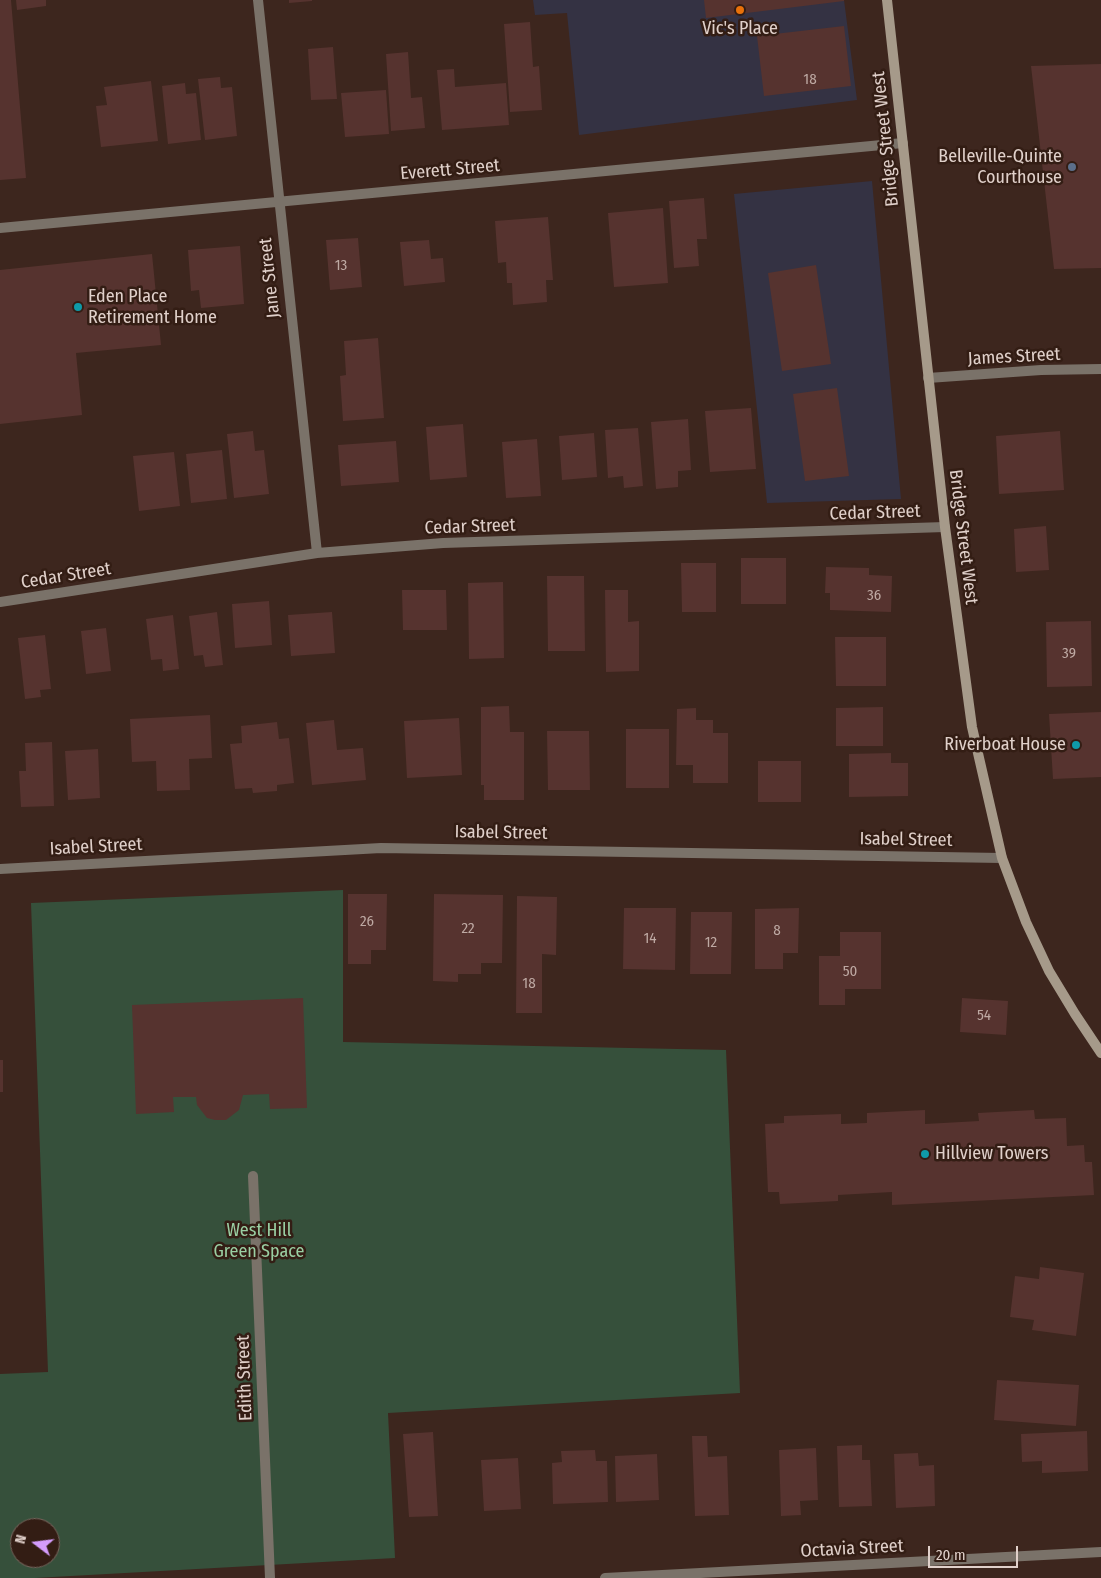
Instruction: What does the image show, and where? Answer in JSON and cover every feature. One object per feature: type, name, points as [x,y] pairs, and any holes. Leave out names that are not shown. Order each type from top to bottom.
[{"type":"street","name":"Jane Street","points":[[258,0],[278,202],[317,553]]},
{"type":"street","name":"Bridge Street West","points":[[887,0],[945,527],[972,727],[1002,858],[1026,922],[1049,971],[1101,1052]]},
{"type":"street","name":"Everett Street","points":[[0,228],[903,143]]},
{"type":"street","name":"James Street","points":[[928,378],[1042,370],[1101,370]]},
{"type":"street","name":"Cedar Street","points":[[0,602],[317,553],[443,543],[945,527]]},
{"type":"street","name":"Isabel Street","points":[[0,869],[382,848],[1002,858]]},
{"type":"street","name":"Edith Street","points":[[253,1176],[270,1578]]},
{"type":"street","name":"Octavia Street","points":[[605,1578],[1101,1552]]},
{"type":"shaded area","points":[[533,0],[844,0],[857,100],[579,135],[567,13],[535,15]]},
{"type":"shaded area","points":[[872,181],[901,499],[767,503],[734,194]]},
{"type":"green space","name":"West Hill Green Space","points":[[343,890],[343,1042],[726,1050],[740,1393],[388,1413],[395,1558],[35,1578],[0,1578],[0,1374],[48,1372],[31,903]]},
{"type":"building","points":[[0,0],[11,0],[26,178],[0,180]]},
{"type":"building","points":[[16,0],[46,0],[46,6],[17,10]]},
{"type":"building","points":[[289,0],[312,0],[312,1],[289,3]]},
{"type":"building","name":"Vic's Place","points":[[704,0],[844,0],[844,1],[706,18]]},
{"type":"building","points":[[530,22],[533,67],[539,66],[542,110],[510,112],[504,24]]},
{"type":"building","points":[[844,26],[851,86],[764,96],[757,36]]},
{"type":"building","points":[[333,47],[337,99],[311,100],[308,49]]},
{"type":"building","points":[[408,52],[411,98],[422,97],[425,128],[391,131],[386,54]]},
{"type":"building","name":"Belleville-Quinte Courthouse","points":[[1101,64],[1101,268],[1054,269],[1031,66]]},
{"type":"building","points":[[454,69],[455,87],[506,83],[509,125],[442,130],[437,70]]},
{"type":"building","points":[[220,77],[221,88],[232,87],[237,136],[205,140],[198,79]]},
{"type":"building","points":[[151,81],[158,141],[101,147],[96,106],[107,105],[104,87]]},
{"type":"building","points":[[185,83],[186,94],[196,93],[201,140],[168,144],[162,86]]},
{"type":"building","points":[[386,90],[389,134],[345,137],[341,93]]},
{"type":"building","points":[[704,198],[707,239],[697,239],[699,266],[674,268],[669,201]]},
{"type":"building","points":[[663,208],[668,283],[614,287],[608,213]]},
{"type":"building","points":[[548,217],[553,280],[546,280],[547,302],[513,305],[512,283],[507,283],[506,262],[498,263],[495,221]]},
{"type":"building","points":[[358,238],[362,287],[330,290],[326,240]]},
{"type":"building","points":[[429,240],[431,259],[443,258],[445,282],[404,286],[400,242]]},
{"type":"building","points":[[240,246],[244,304],[201,308],[199,290],[191,291],[188,250]]},
{"type":"building","name":"Eden Place Retirement Home","points":[[152,254],[161,345],[76,353],[82,415],[0,424],[0,270]]},
{"type":"building","points":[[816,265],[831,364],[782,371],[768,273]]},
{"type":"building","points":[[378,338],[384,418],[343,421],[340,376],[346,375],[344,341]]},
{"type":"building","points":[[837,388],[849,476],[805,481],[793,394]]},
{"type":"building","points":[[751,408],[756,469],[710,472],[705,411]]},
{"type":"building","points":[[688,419],[691,470],[678,471],[678,487],[656,489],[651,422]]},
{"type":"building","points":[[463,424],[467,477],[430,480],[426,427]]},
{"type":"building","points":[[638,428],[643,486],[624,488],[623,476],[608,478],[605,430]]},
{"type":"building","points":[[253,431],[255,451],[264,450],[269,494],[234,498],[227,434]]},
{"type":"building","points":[[1060,431],[1064,490],[999,494],[996,436]]},
{"type":"building","points":[[594,433],[597,477],[562,480],[559,436]]},
{"type":"building","points":[[537,439],[541,496],[506,498],[502,442]]},
{"type":"building","points":[[396,441],[399,482],[341,486],[338,445]]},
{"type":"building","points":[[222,450],[227,499],[191,503],[186,454]]},
{"type":"building","points":[[174,452],[180,506],[139,511],[133,456]]},
{"type":"building","points":[[1046,526],[1049,570],[1016,572],[1014,529]]},
{"type":"building","points":[[741,558],[786,558],[786,604],[741,604]]},
{"type":"building","points":[[681,563],[716,563],[716,612],[682,612]]},
{"type":"building","points":[[826,567],[869,568],[869,575],[892,576],[891,612],[830,610],[830,593],[825,593]]},
{"type":"building","points":[[547,576],[584,576],[585,651],[548,651]]},
{"type":"building","points":[[503,582],[504,658],[469,659],[468,583]]},
{"type":"building","points":[[402,590],[446,590],[447,630],[403,630]]},
{"type":"building","points":[[605,590],[628,590],[628,622],[639,621],[639,671],[606,672]]},
{"type":"building","points":[[269,601],[272,645],[235,648],[232,604]]},
{"type":"building","points":[[217,612],[223,665],[205,667],[203,655],[194,656],[189,616]]},
{"type":"building","points":[[332,612],[335,653],[291,656],[288,615]]},
{"type":"building","points":[[173,615],[179,669],[163,671],[162,659],[151,660],[146,619]]},
{"type":"building","points":[[1091,621],[1092,686],[1047,687],[1046,622]]},
{"type":"building","points":[[106,628],[111,671],[86,674],[81,631]]},
{"type":"building","points":[[45,635],[51,689],[40,690],[41,697],[25,699],[18,638]]},
{"type":"building","points":[[835,637],[886,637],[886,686],[836,686]]},
{"type":"building","points":[[509,706],[510,732],[524,732],[524,800],[484,800],[484,785],[481,785],[481,707]]},
{"type":"building","points":[[883,707],[883,746],[836,746],[836,708]]},
{"type":"building","points":[[696,708],[696,720],[713,720],[713,733],[728,733],[728,783],[693,783],[693,765],[676,765],[677,709]]},
{"type":"building","name":"Riverboat House","points":[[1101,712],[1101,777],[1053,779],[1049,714]]},
{"type":"building","points":[[210,715],[212,758],[189,759],[190,790],[157,791],[156,761],[132,762],[130,719]]},
{"type":"building","points":[[459,718],[462,775],[407,778],[404,721]]},
{"type":"building","points":[[334,720],[337,750],[363,748],[366,780],[312,785],[306,723]]},
{"type":"building","points":[[277,722],[279,739],[289,738],[294,783],[277,785],[277,791],[253,793],[252,788],[235,789],[230,744],[242,743],[241,726]]},
{"type":"building","points":[[626,729],[669,729],[669,788],[626,788]]},
{"type":"building","points":[[547,731],[589,731],[590,790],[548,790]]},
{"type":"building","points":[[52,742],[54,806],[21,807],[19,771],[26,771],[25,743]]},
{"type":"building","points":[[98,749],[100,798],[68,800],[65,751]]},
{"type":"building","points":[[891,753],[891,763],[908,763],[908,796],[849,797],[849,754]]},
{"type":"building","points":[[758,761],[801,761],[801,802],[758,802]]},
{"type":"building","points":[[348,894],[387,894],[386,950],[371,950],[371,964],[348,964]]},
{"type":"building","points":[[434,894],[503,895],[502,963],[481,963],[481,974],[458,974],[458,982],[433,981]]},
{"type":"building","points":[[517,896],[557,897],[556,955],[542,954],[542,1013],[516,1013]]},
{"type":"building","points":[[624,908],[676,908],[675,970],[623,969]]},
{"type":"building","points":[[799,908],[798,953],[783,953],[783,969],[755,969],[755,909]]},
{"type":"building","points":[[691,912],[732,912],[731,974],[690,974]]},
{"type":"building","points":[[840,932],[881,932],[881,989],[845,989],[845,1005],[819,1005],[819,956],[840,956]]},
{"type":"building","points":[[303,998],[307,1108],[270,1109],[269,1094],[243,1095],[239,1110],[226,1120],[215,1120],[207,1118],[197,1105],[196,1097],[173,1097],[174,1112],[136,1114],[132,1005]]},
{"type":"building","points":[[962,998],[1008,1001],[1006,1035],[960,1032]]},
{"type":"building","points":[[0,1060],[3,1060],[3,1092],[0,1092]]},
{"type":"building","name":"Hillview Towers","points":[[925,1110],[925,1124],[979,1121],[978,1113],[1034,1110],[1035,1119],[1066,1118],[1067,1146],[1084,1145],[1085,1162],[1092,1162],[1094,1195],[892,1205],[892,1192],[838,1195],[838,1201],[780,1204],[779,1192],[768,1192],[765,1124],[784,1123],[784,1116],[841,1114],[841,1124],[867,1123],[867,1113]]},
{"type":"building","points":[[1040,1267],[1084,1273],[1076,1336],[1032,1330],[1034,1320],[1010,1317],[1015,1276],[1039,1279]]},
{"type":"building","points":[[997,1380],[1079,1385],[1076,1426],[994,1420]]},
{"type":"building","points":[[1087,1431],[1088,1471],[1042,1473],[1042,1461],[1022,1462],[1021,1434]]},
{"type":"building","points":[[433,1432],[438,1516],[409,1517],[403,1434]]},
{"type":"building","points":[[692,1436],[707,1436],[708,1457],[727,1456],[729,1515],[695,1516]]},
{"type":"building","points":[[862,1445],[862,1460],[870,1460],[872,1506],[839,1507],[837,1446]]},
{"type":"building","points":[[816,1448],[818,1500],[800,1501],[801,1515],[781,1516],[779,1450]]},
{"type":"building","points":[[595,1450],[596,1461],[607,1461],[608,1502],[553,1504],[552,1463],[562,1462],[561,1451]]},
{"type":"building","points":[[918,1453],[919,1466],[934,1465],[935,1506],[896,1508],[894,1454]]},
{"type":"building","points":[[657,1454],[659,1500],[616,1502],[615,1456]]},
{"type":"building","points":[[518,1458],[521,1509],[484,1511],[481,1460]]},
{"type":"place","name":"Vic's Place","points":[[740,10]]},
{"type":"place","name":"Belleville-Quinte Courthouse","points":[[1072,167]]},
{"type":"place","name":"Eden Place Retirement Home","points":[[78,307]]},
{"type":"place","name":"Riverboat House","points":[[1076,745]]},
{"type":"place","name":"Hillview Towers","points":[[925,1154]]}]
